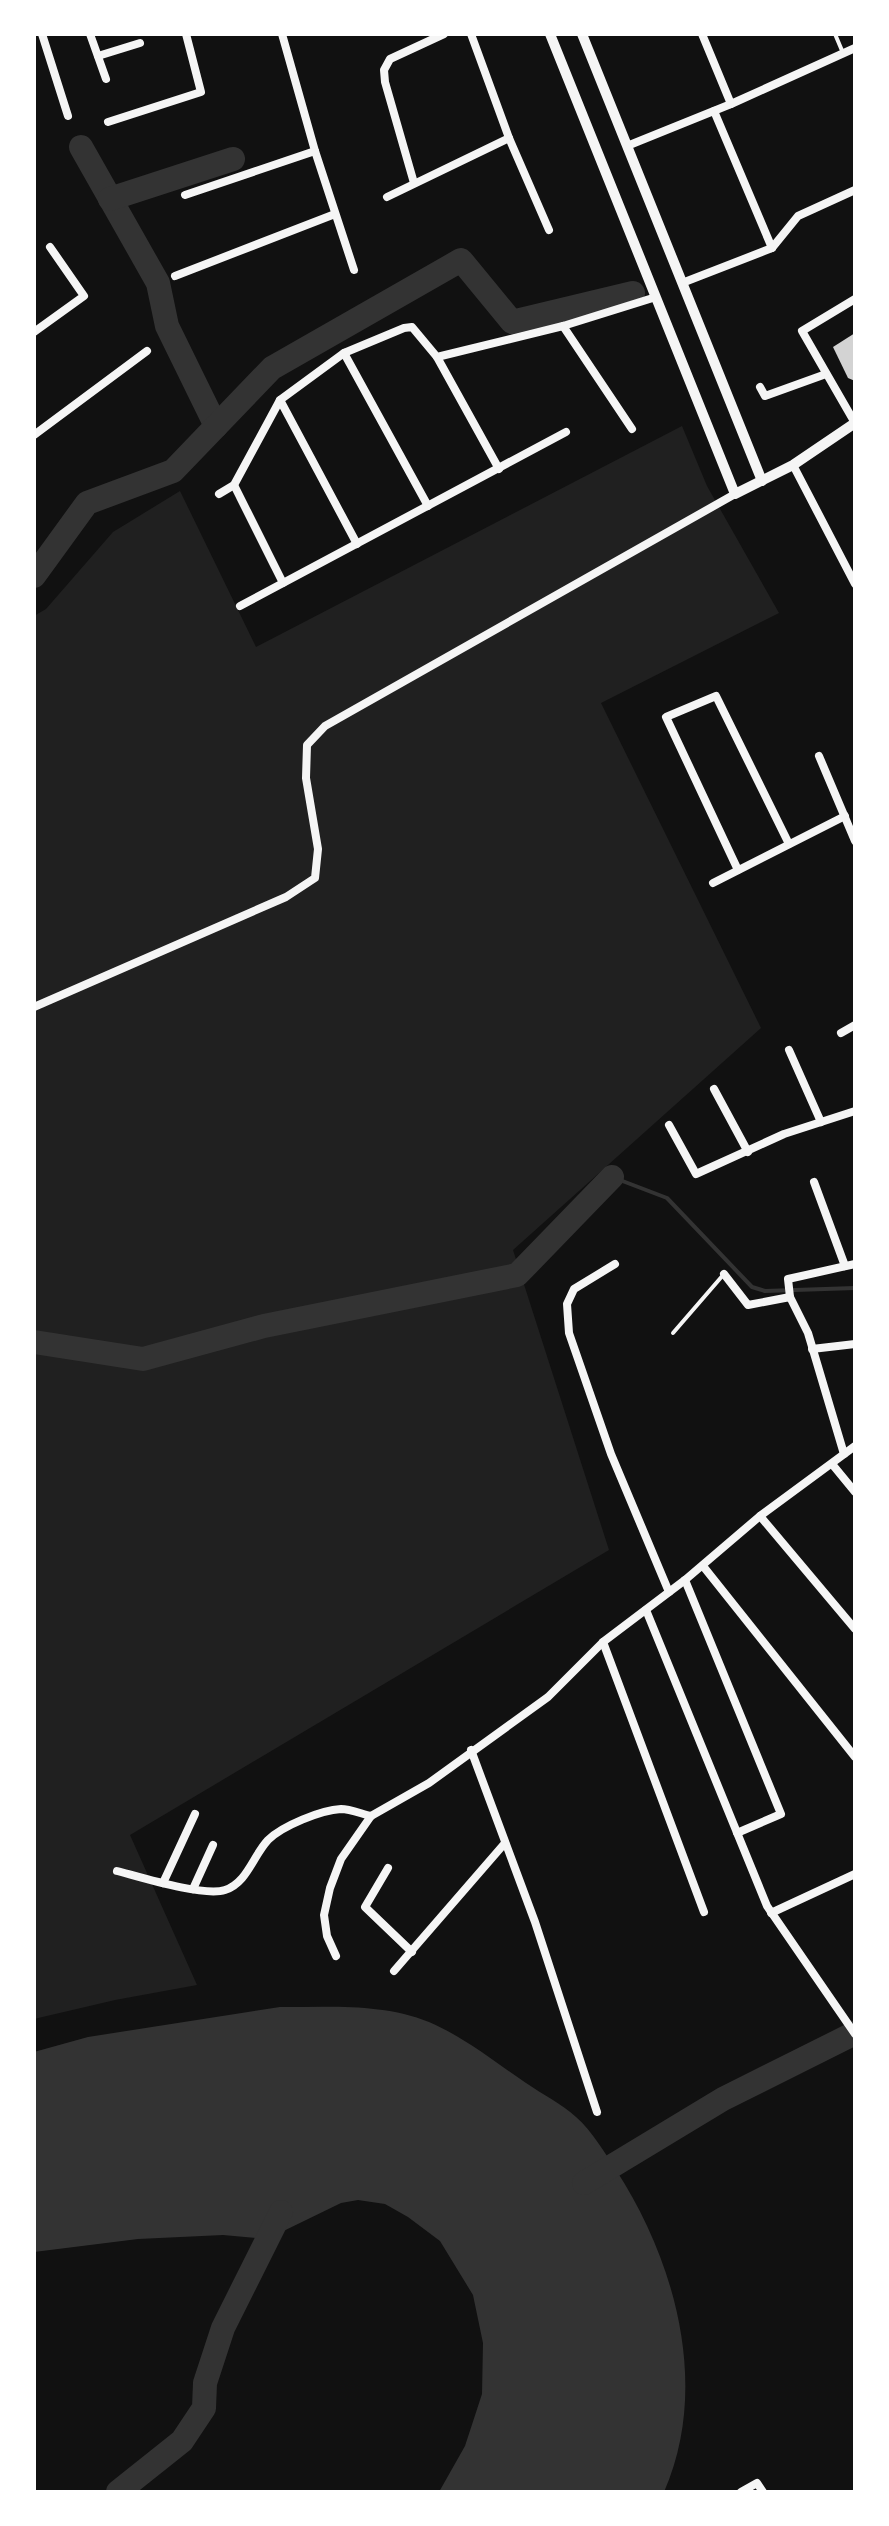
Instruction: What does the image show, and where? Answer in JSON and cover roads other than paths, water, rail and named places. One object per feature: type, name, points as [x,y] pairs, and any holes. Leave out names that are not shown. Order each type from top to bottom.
[{"type":"street","points":[[42,34],[68,116]]},
{"type":"street","points":[[90,34],[106,79]]},
{"type":"street","points":[[108,122],[201,92],[186,34]]},
{"type":"street","points":[[282,34],[315,151],[354,270]]},
{"type":"street","points":[[414,183],[384,70],[390,59],[444,34]]},
{"type":"street","points":[[471,34],[509,138],[549,230]]},
{"type":"street","points":[[550,34],[735,494]]},
{"type":"street","points":[[582,34],[762,481]]},
{"type":"street","points":[[702,34],[731,104]]},
{"type":"street","points":[[98,56],[140,43]]},
{"type":"street","points":[[627,146],[731,104],[855,48]]},
{"type":"street","points":[[714,111],[772,248]]},
{"type":"street","points":[[387,197],[509,138]]},
{"type":"street","points":[[185,195],[315,151]]},
{"type":"street","points":[[682,283],[772,248],[798,216],[855,190]]},
{"type":"street","points":[[175,276],[335,214]]},
{"type":"street","points":[[34,332],[84,296],[50,247]]},
{"type":"street","points":[[437,357],[563,326],[656,297]]},
{"type":"street","points":[[34,1007],[286,897],[315,878],[318,849],[306,778],[307,745],[325,726],[735,494],[793,465],[855,423],[802,331],[855,299]]},
{"type":"street","points":[[563,326],[632,429]]},
{"type":"street","points":[[219,494],[234,485],[280,400],[344,353],[412,327],[437,357],[499,469]]},
{"type":"street","points":[[34,435],[147,351]]},
{"type":"street","points":[[344,353],[428,506]]},
{"type":"street","points":[[760,387],[765,396],[826,374]]},
{"type":"street","points":[[280,400],[357,544]]},
{"type":"street","points":[[240,606],[566,432]]},
{"type":"street","points":[[793,465],[855,584]]},
{"type":"street","points":[[234,485],[283,583]]},
{"type":"street","points":[[738,870],[666,717],[716,696],[789,844]]},
{"type":"street","points":[[819,756],[855,842]]},
{"type":"street","points":[[713,883],[845,816]]},
{"type":"street","points":[[841,1033],[855,1025]]},
{"type":"street","points":[[789,1050],[821,1122]]},
{"type":"street","points":[[714,1089],[748,1152]]},
{"type":"street","points":[[669,1125],[696,1174],[784,1134],[855,1111]]},
{"type":"street","points":[[814,1182],[850,1265],[788,1279],[790,1297],[808,1333],[844,1454]]},
{"type":"street","points":[[615,1264],[574,1289],[567,1304],[569,1333],[611,1454],[669,1592]]},
{"type":"street","points":[[724,1274],[748,1305],[790,1297]]},
{"type":"street","points":[[812,1349],[855,1344]]},
{"type":"street","points":[[336,1956],[327,1936],[324,1915],[330,1888],[341,1859],[371,1816],[429,1783],[548,1697],[603,1642],[703,1566],[760,1516],[855,1446]]},
{"type":"street","points":[[832,1464],[855,1492]]},
{"type":"street","points":[[760,1516],[855,1629]]},
{"type":"street","points":[[703,1566],[855,1757]]},
{"type":"street","points":[[685,1580],[781,1814],[737,1833]]},
{"type":"street","points":[[646,1610],[771,1913],[855,2034]]},
{"type":"street","points":[[603,1642],[704,1912]]},
{"type":"street","points":[[471,1750],[535,1922],[597,2112]]},
{"type":"street","points":[[117,1871],[193,1889],[222,1892],[237,1884],[269,1840],[287,1827],[342,1809],[371,1816]]},
{"type":"street","points":[[163,1883],[195,1814]]},
{"type":"street","points":[[394,1971],[505,1843]]},
{"type":"street","points":[[193,1889],[213,1845]]},
{"type":"street","points":[[388,1868],[365,1907],[412,1952]]},
{"type":"street","points":[[771,1913],[855,1874]]},
{"type":"street","points":[[741,2492],[757,2483],[763,2492]]},
{"type":"lane","points":[[835,34],[843,53]]},
{"type":"lane","points":[[673,1333],[724,1274]]},
{"type":"waterway","points":[[81,147],[158,283],[167,326],[216,426]]},
{"type":"waterway","points":[[110,199],[233,159]]},
{"type":"waterway","points":[[34,576],[87,503],[173,471],[272,368],[461,260],[512,322],[633,293]]},
{"type":"waterway","points":[[612,1177],[667,1198],[752,1287],[765,1291],[855,1288]]},
{"type":"waterway","points":[[34,1342],[143,1359],[264,1326],[517,1275],[612,1177]]},
{"type":"waterway","points":[[584,2183],[723,2099],[855,2033]]},
{"type":"waterway","points":[[118,2492],[182,2441],[204,2408],[205,2383],[223,2328],[281,2212]]}]
